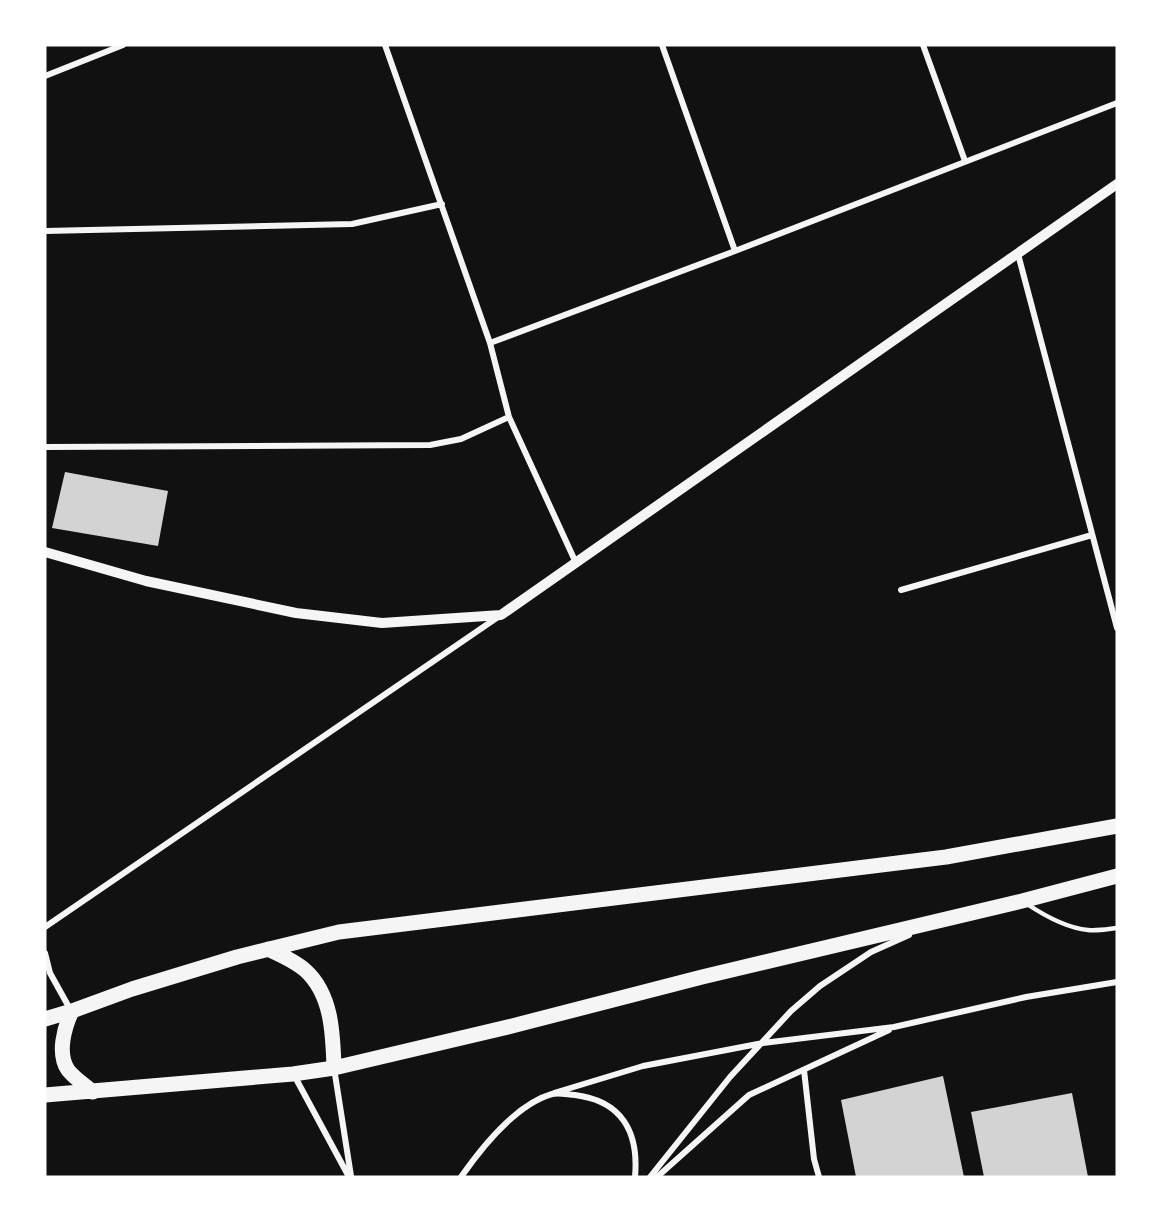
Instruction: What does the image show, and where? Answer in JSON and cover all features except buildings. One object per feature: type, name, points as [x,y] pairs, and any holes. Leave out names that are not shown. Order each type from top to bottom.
[{"type":"main road","points":[[45,1019],[132,989],[268,949],[339,932],[946,857],[1117,826]]},
{"type":"main road","points":[[45,1095],[293,1074],[334,1068],[1117,876]]},
{"type":"main road","points":[[268,949],[306,971],[322,991],[332,1023],[334,1068]]},
{"type":"main road","points":[[72,1011],[64,1028],[64,1061],[74,1077],[93,1092]]},
{"type":"street","points":[[45,76],[123,45]]},
{"type":"street","points":[[385,45],[490,344],[509,417],[576,563]]},
{"type":"street","points":[[662,45],[735,251]]},
{"type":"street","points":[[923,45],[965,161]]},
{"type":"street","points":[[490,344],[1117,103]]},
{"type":"street","points":[[45,927],[501,615],[1117,184]]},
{"type":"street","points":[[45,231],[352,224],[442,204]]},
{"type":"street","points":[[1018,254],[1117,628]]},
{"type":"street","points":[[45,447],[430,445],[461,439],[509,417]]},
{"type":"street","points":[[901,590],[1092,535]]},
{"type":"street","points":[[45,552],[146,581],[296,613],[382,623],[501,615]]},
{"type":"street","points":[[650,1177],[730,1077],[791,1011],[819,986],[862,958],[899,938],[959,916]]},
{"type":"street","points":[[45,953],[48,973],[72,1011]]},
{"type":"street","points":[[461,1177],[496,1133],[526,1107],[554,1093],[643,1066],[763,1043],[894,1027],[1026,997],[1117,982]]},
{"type":"street","points":[[657,1177],[749,1095],[894,1027]]},
{"type":"street","points":[[334,1068],[350,1177]]},
{"type":"street","points":[[804,1070],[814,1159],[819,1177]]},
{"type":"street","points":[[293,1074],[350,1177]]},
{"type":"street","points":[[554,1093],[584,1096],[612,1107],[630,1128],[637,1158],[635,1177]]},
{"type":"lane","points":[[1022,901],[1045,916],[1068,925],[1088,930],[1117,928]]}]
